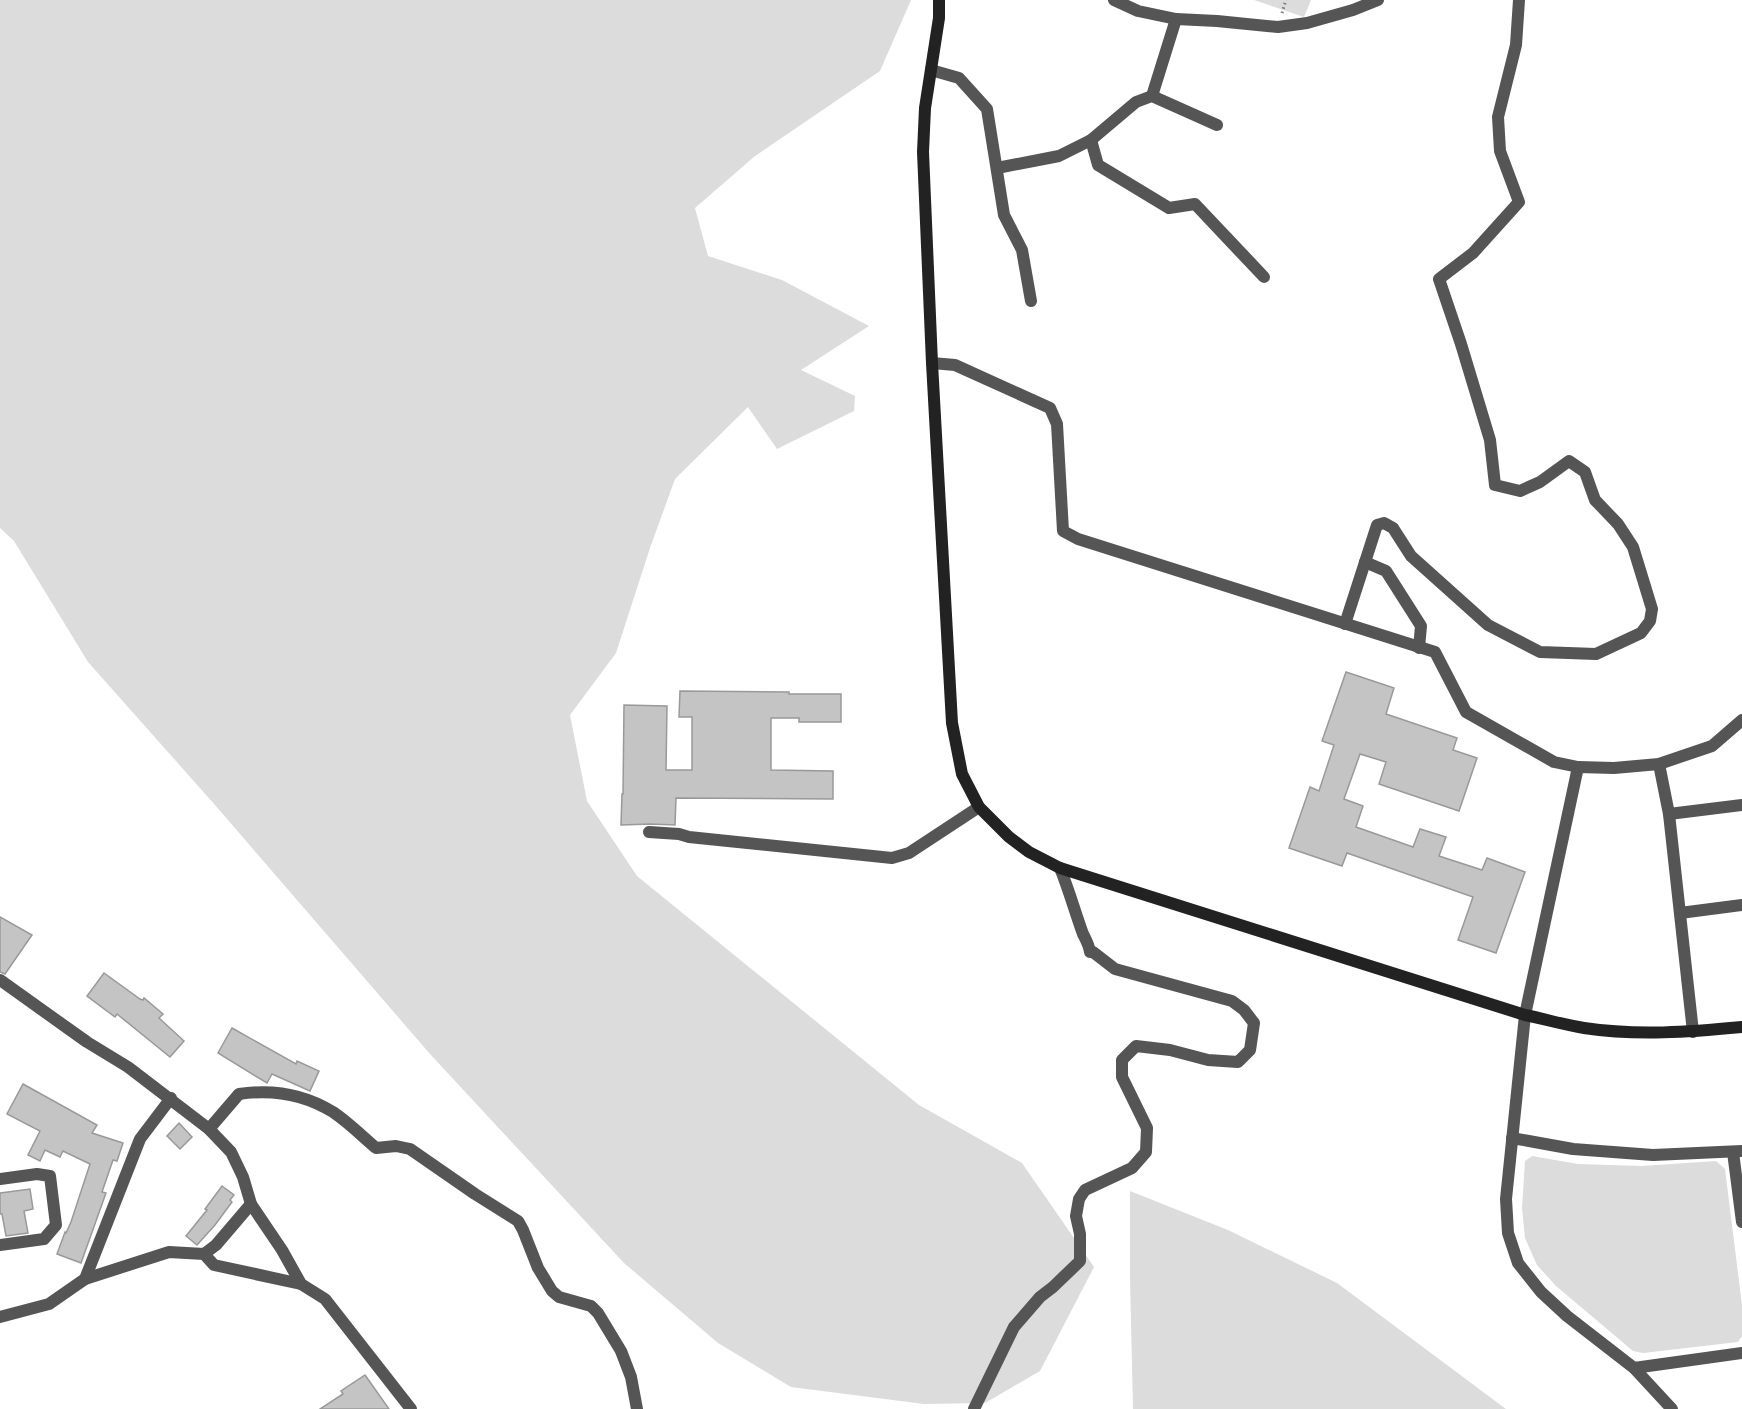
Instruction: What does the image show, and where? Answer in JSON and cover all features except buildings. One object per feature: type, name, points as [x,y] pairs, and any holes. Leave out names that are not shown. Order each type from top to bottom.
[{"type":"street","points":[[939,0],[939,18],[925,108],[923,152],[932,363],[952,723],[962,774],[980,807],[1009,837],[1029,852],[1060,868],[1525,1015],[1584,1028],[1637,1033],[1692,1032],[1742,1027]]},
{"type":"street","points":[[1114,0],[1138,11],[1176,19],[1278,27],[1307,23],[1353,10],[1378,0]]},
{"type":"street","points":[[1345,624],[1377,525],[1384,522],[1394,528],[1411,556],[1488,625],[1540,652],[1596,654],[1641,633],[1650,621],[1653,609],[1633,547],[1618,524],[1595,500],[1585,472],[1569,461],[1540,482],[1520,491],[1495,485],[1490,440],[1440,279],[1473,253],[1519,202],[1500,150],[1498,117],[1516,45],[1520,0]]},
{"type":"street","points":[[1152,96],[1176,19]]},
{"type":"street","points":[[931,70],[959,78],[987,109],[1004,215],[1022,250],[1031,301]]},
{"type":"street","points":[[997,168],[1059,156],[1091,140],[1136,102],[1152,96],[1217,125]]},
{"type":"street","points":[[1091,140],[1098,165],[1169,208],[1196,204],[1264,277]]},
{"type":"street","points":[[932,363],[955,365],[1050,408],[1057,424],[1062,531],[1078,539],[1435,652],[1466,712],[1554,762],[1578,767],[1614,768],[1659,764],[1712,746],[1742,720]]},
{"type":"street","points":[[1365,562],[1386,571],[1392,580],[1420,626],[1419,648]]},
{"type":"street","points":[[1659,764],[1669,814],[1692,1032]]},
{"type":"street","points":[[1578,767],[1525,1015],[1506,1199],[1508,1233],[1518,1263],[1541,1292],[1634,1368],[1672,1409]]},
{"type":"street","points":[[1669,814],[1742,805]]},
{"type":"street","points":[[649,832],[892,858],[909,853],[980,807]]},
{"type":"street","points":[[974,1409],[1014,1327],[1040,1297],[1080,1261],[1080,1234],[1076,1216],[1079,1199],[1085,1190],[1132,1168],[1146,1152],[1147,1128],[1122,1077],[1122,1060],[1136,1046],[1170,1050],[1208,1060],[1238,1062],[1250,1050],[1254,1023],[1244,1010],[1232,1001],[1115,969],[1090,952],[1060,868]]},
{"type":"street","points":[[1680,914],[1742,905]]},
{"type":"street","points":[[0,980],[87,1042],[128,1067],[209,1129],[231,1152],[243,1177],[251,1204],[282,1250],[301,1284]]},
{"type":"street","points":[[209,1129],[239,1094],[284,1093],[313,1102],[333,1112],[376,1148],[396,1146],[410,1149],[518,1221],[538,1268],[552,1291],[560,1297],[591,1306],[598,1313],[621,1351],[631,1377],[636,1409]]},
{"type":"street","points":[[85,1279],[140,1139],[171,1098]]},
{"type":"street","points":[[1512,1138],[1573,1149],[1653,1155],[1737,1152],[1742,1222]]},
{"type":"street","points":[[0,1179],[37,1174],[50,1176],[56,1225],[44,1239],[0,1245]]},
{"type":"street","points":[[0,1317],[49,1304],[85,1279],[169,1252],[204,1254],[216,1245],[251,1204]]},
{"type":"street","points":[[204,1254],[214,1265],[301,1284],[325,1299],[411,1409]]},
{"type":"street","points":[[1634,1368],[1742,1353]]},
{"type":"shaded area","points":[[0,0],[911,0],[880,71],[755,156],[695,208],[708,256],[782,280],[869,326],[801,370],[855,396],[854,411],[777,449],[748,407],[675,479],[616,653],[570,715],[587,801],[637,876],[919,1105],[1022,1163],[1094,1267],[1040,1371],[985,1403],[924,1404],[791,1387],[718,1343],[624,1263],[430,1054],[88,662],[14,541],[0,528]]},
{"type":"shaded area","points":[[1254,0],[1311,0],[1304,17]]},
{"type":"shaded area","points":[[1532,1156],[1578,1164],[1642,1166],[1716,1161],[1725,1169],[1742,1305],[1742,1336],[1738,1342],[1643,1353],[1633,1351],[1556,1286],[1537,1265],[1525,1238],[1522,1208],[1525,1161]]},
{"type":"shaded area","points":[[1130,1191],[1228,1230],[1337,1283],[1506,1409],[1133,1409]]}]
